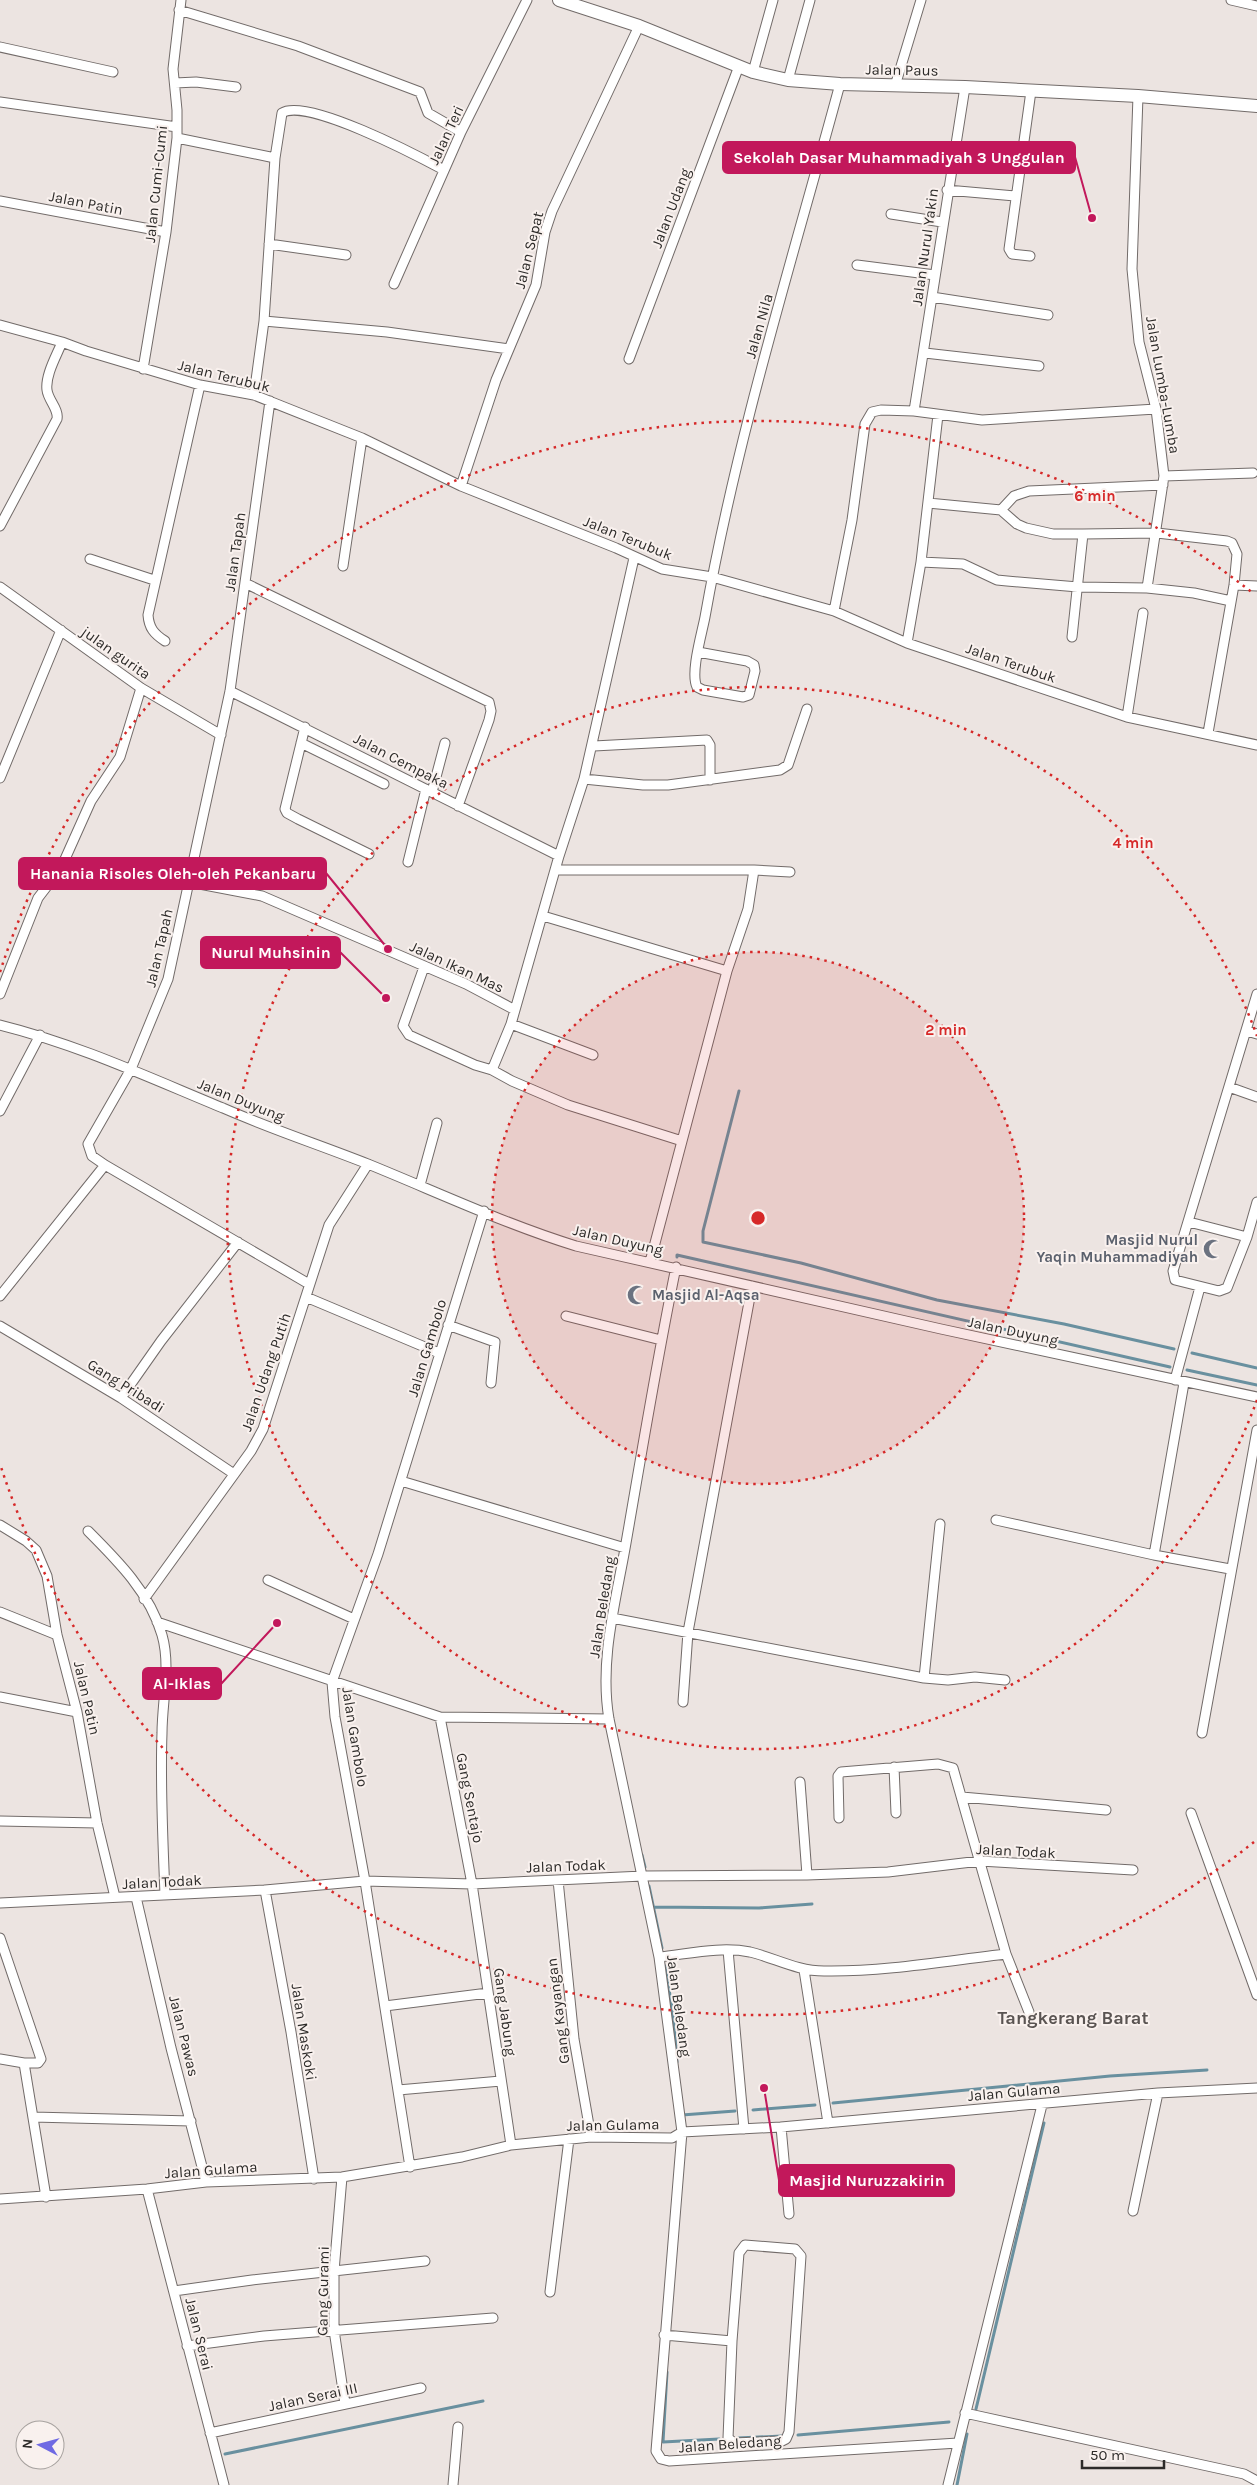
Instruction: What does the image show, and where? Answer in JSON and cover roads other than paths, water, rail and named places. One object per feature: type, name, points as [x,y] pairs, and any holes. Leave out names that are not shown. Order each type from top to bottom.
[{"type":"main road","name":"Jalan Paus","points":[[559,0],[638,26],[753,72],[788,80],[840,84],[965,87],[1138,96],[1257,106]]},
{"type":"street","name":"Jalan Cumi-Cumi","points":[[143,369],[166,232],[176,138],[173,69],[180,0]]},
{"type":"street","name":"Jalan Teri","points":[[394,284],[461,132],[527,0]]},
{"type":"street","points":[[753,72],[773,0]]},
{"type":"street","points":[[788,80],[810,0]]},
{"type":"street","points":[[895,86],[921,0]]},
{"type":"street","points":[[1231,0],[1257,6]]},
{"type":"street","points":[[179,10],[298,46],[420,92],[428,113],[461,132]]},
{"type":"street","name":"Jalan Sepat","points":[[461,486],[496,380],[536,285],[545,232],[552,211],[638,26]]},
{"type":"street","points":[[0,47],[113,72]]},
{"type":"street","name":"Jalan Udang","points":[[629,359],[739,66]]},
{"type":"street","points":[[175,83],[196,82],[236,88]]},
{"type":"street","name":"Jalan Nila","points":[[698,652],[747,661],[754,665],[755,671],[749,695],[743,697],[697,687],[694,678],[698,652],[712,577],[730,489],[840,84]]},
{"type":"street","name":"Jalan Nurul Yakin","points":[[914,411],[942,222],[965,87]]},
{"type":"street","points":[[1030,91],[1009,249],[1015,255],[1030,256]]},
{"type":"street","name":"Jalan Lumba-Lumba","points":[[1138,96],[1132,269],[1139,342],[1156,409],[1164,481],[1147,588]]},
{"type":"street","points":[[0,102],[177,127]]},
{"type":"street","points":[[254,395],[264,321],[275,158],[280,117],[286,111],[296,110],[332,119],[388,140],[444,170]]},
{"type":"street","points":[[176,138],[275,158]]},
{"type":"street","points":[[948,190],[1015,196]]},
{"type":"street","name":"Jalan Patin","points":[[0,201],[166,232]]},
{"type":"street","points":[[891,214],[942,222]]},
{"type":"street","points":[[269,244],[346,255]]},
{"type":"street","points":[[857,265],[935,275]]},
{"type":"street","points":[[932,297],[1048,315]]},
{"type":"street","points":[[264,321],[387,332],[509,349]]},
{"type":"street","name":"Jalan Terubuk","points":[[0,325],[62,342],[143,369],[200,385],[254,395],[362,438],[461,486],[616,548],[634,558],[662,569],[712,577],[834,611],[907,643],[1127,717],[1257,745]]},
{"type":"street","points":[[0,526],[57,419],[57,413],[47,392],[46,383],[62,342]]},
{"type":"street","points":[[924,353],[1039,366]]},
{"type":"street","points":[[165,641],[155,634],[149,626],[148,615],[154,580],[200,385]]},
{"type":"street","name":"Jalan Tapah","points":[[270,401],[230,690],[168,979],[131,1069],[88,1144],[92,1156],[105,1165],[309,1284]]},
{"type":"street","points":[[834,611],[852,520],[868,417],[872,412],[881,410],[914,411],[992,420],[1156,409]]},
{"type":"street","points":[[907,643],[921,562],[938,415]]},
{"type":"street","points":[[343,566],[362,438]]},
{"type":"street","points":[[1001,510],[1014,496],[1029,492],[1253,473]]},
{"type":"street","points":[[928,504],[1001,510],[1026,528],[1053,534],[1156,534],[1232,543],[1236,554],[1234,585],[1208,733]]},
{"type":"street","points":[[1072,636],[1083,534]]},
{"type":"street","points":[[492,1070],[511,1024],[559,856],[594,746],[634,558]]},
{"type":"street","points":[[90,559],[154,580]]},
{"type":"street","points":[[921,562],[963,564],[996,580],[1078,587],[1147,588],[1194,593],[1231,601]]},
{"type":"street","points":[[245,583],[489,702],[491,711],[489,720],[458,806]]},
{"type":"street","points":[[1234,585],[1257,586]]},
{"type":"street","name":"julan gurita","points":[[0,587],[141,688],[221,735]]},
{"type":"street","points":[[1127,717],[1143,613]]},
{"type":"street","points":[[0,778],[61,630]]},
{"type":"street","points":[[0,994],[38,898],[61,868],[91,801],[120,757],[141,688]]},
{"type":"street","name":"Jalan Cempaka","points":[[230,690],[559,856]]},
{"type":"street","points":[[584,780],[643,785],[710,780],[780,770],[788,765],[807,709]]},
{"type":"street","points":[[305,727],[285,803],[287,813],[369,854]]},
{"type":"street","points":[[594,746],[707,740],[710,745],[710,780]]},
{"type":"street","points":[[301,743],[384,784]]},
{"type":"street","points":[[408,862],[445,743]]},
{"type":"street","points":[[349,766],[355,753]]},
{"type":"street","points":[[556,870],[754,870],[790,872]]},
{"type":"street","points":[[650,1262],[727,971],[748,909],[754,870]]},
{"type":"street","name":"Jalan Ikan Mas","points":[[189,882],[262,896],[466,984],[515,1010]]},
{"type":"street","points":[[543,916],[727,971]]},
{"type":"street","points":[[424,967],[403,1026],[409,1035],[568,1104],[682,1141]]},
{"type":"street","points":[[1257,994],[1173,1274],[1177,1281],[1219,1291],[1227,1288],[1247,1237],[1257,1202]]},
{"type":"street","points":[[511,1024],[593,1055]]},
{"type":"street","name":"Jalan Duyung","points":[[0,1025],[40,1035],[131,1069],[244,1117],[561,1241],[1180,1382],[1257,1397]]},
{"type":"street","points":[[1247,1031],[1257,1034]]},
{"type":"street","points":[[0,1111],[40,1035]]},
{"type":"street","points":[[1229,1087],[1257,1096]]},
{"type":"street","points":[[420,1185],[438,1123]]},
{"type":"street","name":"Jalan Udang Putih","points":[[144,1598],[199,1519],[251,1451],[265,1423],[329,1225],[368,1164]]},
{"type":"street","points":[[0,1296],[105,1165]]},
{"type":"street","name":"Jalan Gambolo","points":[[410,2166],[366,1882],[335,1716],[332,1682],[401,1481],[484,1211]]},
{"type":"street","points":[[1189,1222],[1247,1237]]},
{"type":"street","points":[[121,1398],[161,1341],[238,1242]]},
{"type":"street","name":"Jalan Beledang","points":[[676,1268],[661,1340],[612,1618],[605,1680],[609,1719],[659,1957],[682,2132],[655,2444],[658,2455],[665,2461],[958,2443]]},
{"type":"street","points":[[683,1702],[688,1632],[752,1286]]},
{"type":"street","points":[[1154,1555],[1180,1382],[1200,1287]]},
{"type":"street","points":[[306,1297],[439,1353]]},
{"type":"street","points":[[566,1316],[661,1340]]},
{"type":"street","points":[[448,1325],[495,1342],[491,1384]]},
{"type":"street","name":"Gang Pribadi","points":[[0,1326],[121,1398],[234,1474]]},
{"type":"street","points":[[1202,1732],[1257,1430]]},
{"type":"street","points":[[401,1481],[625,1548]]},
{"type":"street","points":[[996,1520],[1230,1570]]},
{"type":"street","points":[[924,1678],[940,1524]]},
{"type":"street","name":"Jalan Patin","points":[[0,1525],[26,1541],[36,1550],[42,1561],[77,1712],[97,1823],[116,1897]]},
{"type":"street","points":[[88,1531],[126,1569],[157,1622],[166,1654],[162,1735],[164,1896]]},
{"type":"street","points":[[268,1580],[354,1620]]},
{"type":"street","points":[[0,1612],[58,1634]]},
{"type":"street","points":[[612,1618],[924,1678],[948,1680],[974,1677],[1005,1680]]},
{"type":"street","points":[[157,1622],[440,1717],[609,1719]]},
{"type":"street","points":[[0,1697],[77,1712]]},
{"type":"street","name":"Gang Sentajo","points":[[440,1717],[472,1884]]},
{"type":"street","points":[[839,1818],[839,1773],[894,1767],[949,1765],[956,1773],[1006,1954],[1029,2012]]},
{"type":"street","points":[[894,1767],[896,1812]]},
{"type":"street","points":[[800,1782],[807,1875]]},
{"type":"street","points":[[962,1797],[1106,1810]]},
{"type":"street","points":[[1191,1813],[1257,1995]]},
{"type":"street","points":[[0,1821],[97,1823]]},
{"type":"street","name":"Jalan Todak","points":[[0,1903],[164,1896],[366,1882],[472,1884],[643,1876],[807,1875],[888,1872],[980,1861],[1133,1870]]},
{"type":"street","name":"Gang Kayangan","points":[[558,1880],[574,2039],[591,2137]]},
{"type":"street","name":"Gang Jabung","points":[[472,1884],[512,2145]]},
{"type":"street","name":"Jalan Maskoki","points":[[266,1890],[314,2179]]},
{"type":"street","name":"Jalan Pawas","points":[[136,1897],[171,2048],[206,2182]]},
{"type":"street","points":[[0,1938],[41,2057],[38,2062],[24,2063],[0,2059]]},
{"type":"street","points":[[659,1957],[728,1950],[750,1952],[804,1970],[872,1970],[1006,1954]]},
{"type":"street","points":[[728,1950],[744,2129]]},
{"type":"street","points":[[804,1970],[828,2123]]},
{"type":"street","points":[[385,2006],[488,1993]]},
{"type":"street","points":[[24,2063],[46,2197]]},
{"type":"street","points":[[398,2090],[501,2081]]},
{"type":"street","name":"Jalan Gulama","points":[[0,2199],[147,2189],[206,2182],[342,2177],[410,2166],[512,2145],[591,2137],[672,2138],[682,2132],[781,2127],[1042,2105],[1158,2093],[1257,2088]]},
{"type":"street","points":[[1132,2211],[1158,2093]]},
{"type":"street","points":[[948,2485],[1042,2105]]},
{"type":"street","points":[[33,2117],[191,2121]]},
{"type":"street","points":[[781,2127],[789,2214]]},
{"type":"street","points":[[550,2292],[569,2139]]},
{"type":"street","name":"Gang Gurami","points":[[342,2177],[334,2272],[334,2330],[344,2404]]},
{"type":"street","name":"Jalan Serai","points":[[147,2189],[224,2485]]},
{"type":"street","points":[[748,2245],[795,2249],[801,2256],[789,2432],[784,2441],[734,2443],[729,2440],[732,2341],[741,2249],[748,2245]]},
{"type":"street","points":[[174,2291],[252,2280],[425,2261]]},
{"type":"street","points":[[187,2346],[264,2336],[494,2318]]},
{"type":"street","points":[[664,2335],[732,2341]]},
{"type":"street","name":"Jalan Serai III","points":[[210,2434],[421,2388]]},
{"type":"street","points":[[965,2413],[1244,2474],[1257,2482]]},
{"type":"street","points":[[453,2485],[458,2427]]},
{"type":"waterway","points":[[739,1091],[703,1231],[703,1242],[801,1263],[937,1300],[1064,1324],[1174,1349]]},
{"type":"waterway","points":[[677,1257],[677,1255],[1170,1367]]},
{"type":"waterway","points":[[1192,1353],[1257,1368]]},
{"type":"waterway","points":[[1187,1370],[1257,1385]]},
{"type":"waterway","points":[[642,1855],[645,1867]]},
{"type":"waterway","points":[[649,1886],[662,1948]]},
{"type":"waterway","points":[[654,1907],[759,1908],[812,1904]]},
{"type":"waterway","points":[[665,1966],[673,2013],[677,2062]]},
{"type":"waterway","points":[[833,2103],[1110,2076],[1207,2070]]},
{"type":"waterway","points":[[753,2110],[815,2105]]},
{"type":"waterway","points":[[682,2115],[735,2111]]},
{"type":"waterway","points":[[976,2409],[1044,2123]]},
{"type":"waterway","points":[[667,2372],[663,2442],[719,2439]]},
{"type":"waterway","points":[[225,2454],[483,2401]]},
{"type":"waterway","points":[[798,2435],[949,2422]]},
{"type":"waterway","points":[[957,2485],[967,2434]]},
{"type":"waterway","points":[[738,2438],[782,2436]]},
{"type":"place","name":"Sekolah Dasar Muhammadiyah 3 Unggulan","points":[[1092,218]]},
{"type":"place","name":"Hanania Risoles Oleh-oleh Pekanbaru","points":[[388,949]]},
{"type":"place","name":"Nurul Muhsinin","points":[[386,998]]},
{"type":"place","name":"Masjid Nurul Yaqin Muhammadiyah","points":[[1213,1249]]},
{"type":"place","name":"Masjid Al-Aqsa","points":[[637,1295]]},
{"type":"place","name":"Al-Iklas","points":[[277,1623]]},
{"type":"place","name":"Masjid Nuruzzakirin","points":[[764,2088]]},
{"type":"district","name":"Tangkerang Barat","points":[[1073,2018]]}]
